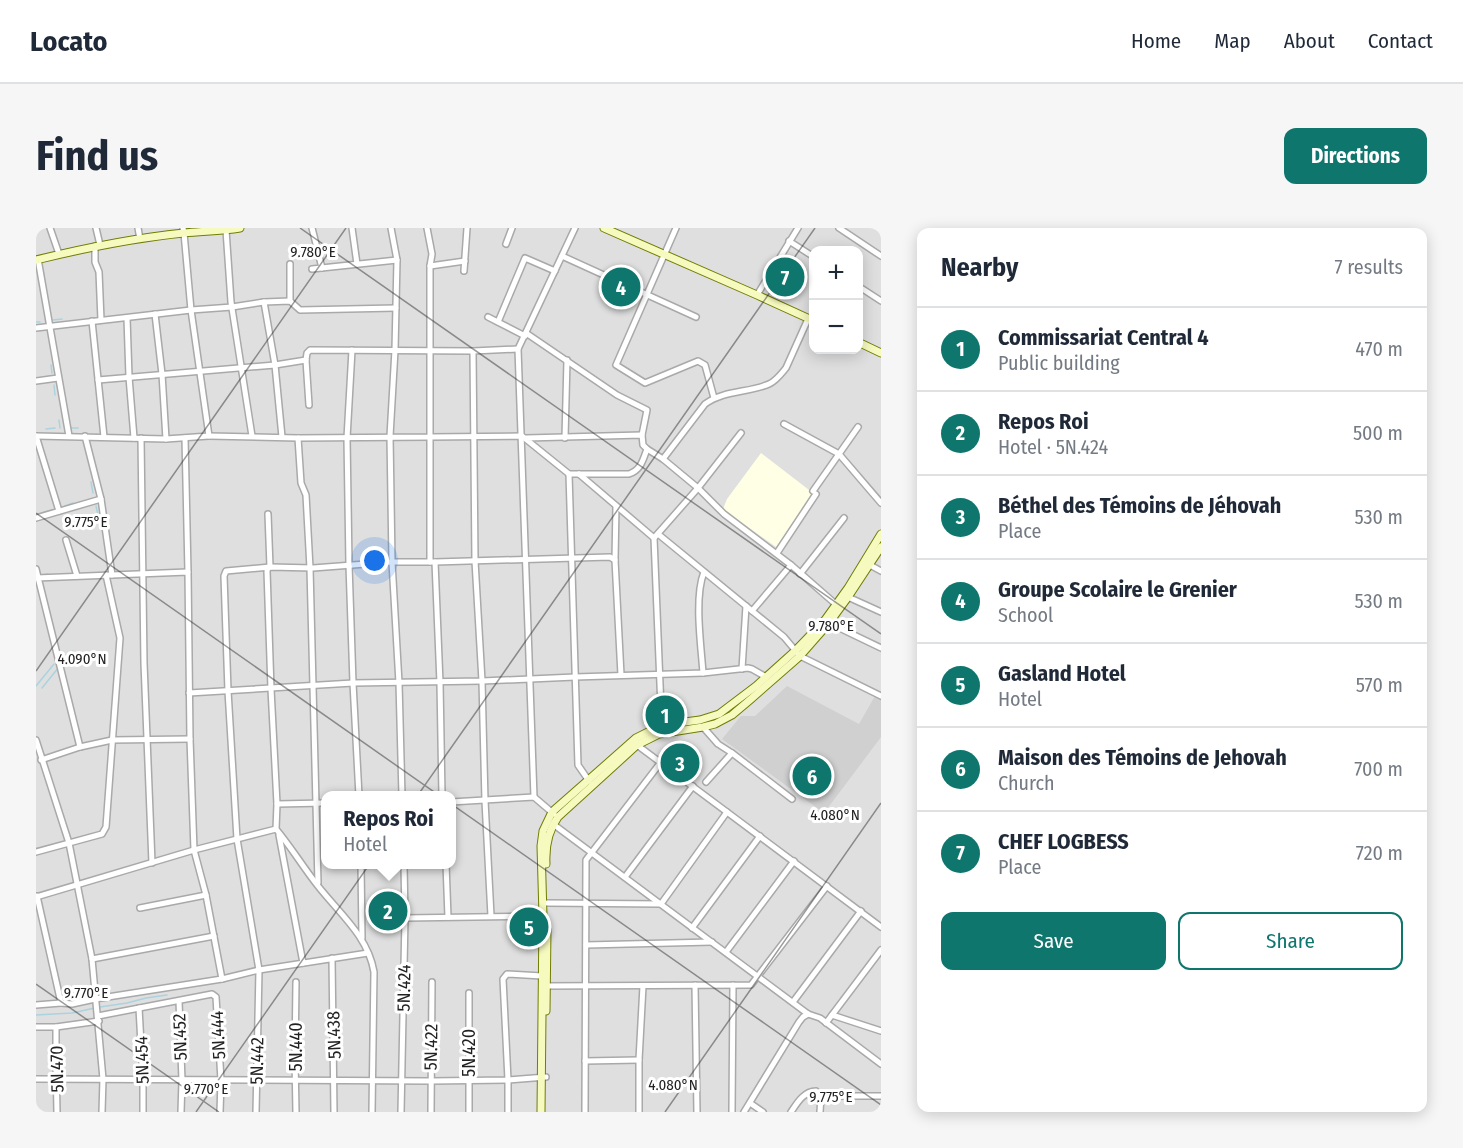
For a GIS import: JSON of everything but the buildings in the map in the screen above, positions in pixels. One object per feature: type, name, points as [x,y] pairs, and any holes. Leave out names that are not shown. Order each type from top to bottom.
[{"type":"main road","points":[[37,260],[184,230],[240,228]]},
{"type":"main road","points":[[604,228],[809,319]]},
{"type":"main road","points":[[863,344],[881,353]]},
{"type":"main road","points":[[544,986],[541,846],[543,831],[555,814],[637,745],[650,737],[715,724],[732,714],[829,623],[881,534]]},
{"type":"main road","points":[[591,783],[636,738],[662,725],[700,720],[719,714],[798,653],[810,636],[848,597],[881,547]]},
{"type":"main road","points":[[543,1112],[546,842],[555,814]]},
{"type":"street","points":[[50,228],[59,254]]},
{"type":"street","points":[[96,228],[95,262],[99,272],[101,320]]},
{"type":"street","points":[[138,228],[140,239]]},
{"type":"street","points":[[312,228],[322,268]]},
{"type":"street","points":[[352,228],[357,264]]},
{"type":"street","points":[[391,228],[397,260],[390,436],[392,562],[402,791]]},
{"type":"street","points":[[427,228],[432,254],[430,266],[430,437],[442,791]]},
{"type":"street","points":[[464,271],[467,228]]},
{"type":"street","points":[[506,244],[512,228]]},
{"type":"street","points":[[534,797],[524,437],[518,350],[575,228]]},
{"type":"street","points":[[676,228],[616,365],[645,382],[701,361],[705,365],[714,398]]},
{"type":"street","points":[[758,295],[798,228]]},
{"type":"street","points":[[839,228],[881,256]]},
{"type":"street","points":[[184,230],[191,310],[209,436]]},
{"type":"street","points":[[223,230],[232,307],[252,436]]},
{"type":"street","points":[[789,241],[809,254]]},
{"type":"street","points":[[562,256],[696,317]]},
{"type":"street","points":[[498,322],[525,258],[555,271]]},
{"type":"street","points":[[37,260],[69,436]]},
{"type":"street","points":[[312,269],[397,260]]},
{"type":"street","points":[[430,266],[465,261]]},
{"type":"street","points":[[290,264],[290,301]]},
{"type":"street","points":[[863,289],[881,301]]},
{"type":"street","points":[[36,328],[264,302],[290,301],[300,310],[396,308]]},
{"type":"street","points":[[264,302],[275,365],[282,437]]},
{"type":"street","points":[[155,314],[166,439]]},
{"type":"street","points":[[488,317],[525,334],[617,395],[647,410],[642,435],[643,445],[698,488],[724,514],[777,553],[838,607]]},
{"type":"street","points":[[127,318],[129,377],[138,438],[152,863]]},
{"type":"street","points":[[92,321],[104,437]]},
{"type":"street","points":[[663,459],[705,404],[714,398],[773,381],[786,368],[809,324]]},
{"type":"street","points":[[309,405],[306,360],[310,350],[518,350]]},
{"type":"street","points":[[352,350],[347,438],[349,565],[359,791]]},
{"type":"street","points":[[473,351],[475,561],[491,916]]},
{"type":"street","points":[[98,380],[275,365],[306,360]]},
{"type":"street","points":[[565,438],[567,360]]},
{"type":"street","points":[[36,381],[58,378]]},
{"type":"street","points":[[784,424],[839,454],[881,503]]},
{"type":"street","points":[[777,553],[858,427]]},
{"type":"street","points":[[662,734],[656,536],[698,488],[741,433]]},
{"type":"street","points":[[59,511],[36,436],[166,439],[209,436],[565,438],[642,435]]},
{"type":"street","points":[[36,852],[102,834],[106,827],[120,638],[109,575],[101,499],[85,436]]},
{"type":"street","points":[[524,437],[569,474],[629,474],[640,466],[647,449]]},
{"type":"street","points":[[185,438],[194,850],[206,895],[222,979]]},
{"type":"street","points":[[298,438],[302,483],[306,495],[310,568],[318,885]]},
{"type":"street","points":[[569,474],[578,765],[591,783]]},
{"type":"street","points":[[579,474],[616,506],[704,572],[784,637],[798,653],[881,696]]},
{"type":"street","points":[[36,518],[101,499]]},
{"type":"street","points":[[616,506],[615,560],[621,675]]},
{"type":"street","points":[[268,514],[269,568],[267,571],[278,831],[303,963]]},
{"type":"street","points":[[800,574],[844,518]]},
{"type":"street","points":[[66,540],[77,576]]},
{"type":"street","points":[[269,568],[310,568],[392,562],[526,561],[572,557],[609,557],[615,560]]},
{"type":"street","points":[[752,611],[791,565]]},
{"type":"street","points":[[870,565],[881,571]]},
{"type":"street","name":"5N.442","points":[[256,1112],[260,970],[237,839],[228,691],[225,572],[269,568]]},
{"type":"street","points":[[36,569],[80,747]]},
{"type":"street","points":[[37,578],[188,572]]},
{"type":"street","points":[[703,673],[699,598],[700,582],[704,572]]},
{"type":"street","points":[[848,597],[881,612]]},
{"type":"street","points":[[742,669],[746,606]]},
{"type":"street","points":[[829,623],[881,648]]},
{"type":"street","points":[[189,693],[353,683],[440,683],[703,673],[742,669],[752,669],[766,677]]},
{"type":"street","points":[[703,727],[718,744],[792,799]]},
{"type":"street","points":[[41,760],[80,747],[112,740],[190,739]]},
{"type":"street","points":[[36,740],[69,843],[92,959],[103,1079],[102,1112]]},
{"type":"street","points":[[637,745],[881,927]]},
{"type":"street","points":[[706,782],[732,753]]},
{"type":"street","points":[[585,1112],[586,860],[661,762]]},
{"type":"street","points":[[625,878],[693,786]]},
{"type":"street","points":[[456,802],[534,797],[555,814]]},
{"type":"street","points":[[277,804],[321,803]]},
{"type":"street","points":[[661,904],[727,812]]},
{"type":"street","points":[[553,824],[808,1014],[826,1023],[881,1064]]},
{"type":"street","points":[[61,1004],[37,897],[194,850],[278,831]]},
{"type":"street","points":[[278,831],[318,885],[362,938],[368,953],[374,972],[372,1112]]},
{"type":"street","points":[[693,928],[760,836]]},
{"type":"street","points":[[726,952],[794,861]]},
{"type":"street","points":[[361,869],[362,938]]},
{"type":"street","name":"5N.424","points":[[401,1112],[404,869]]},
{"type":"street","points":[[446,869],[448,917]]},
{"type":"street","points":[[544,986],[751,985],[827,886]]},
{"type":"street","points":[[140,908],[206,895]]},
{"type":"street","points":[[547,903],[661,904]]},
{"type":"street","points":[[793,1002],[861,911]]},
{"type":"street","points":[[405,918],[543,916]]},
{"type":"street","points":[[92,959],[214,936]]},
{"type":"street","points":[[586,945],[712,942]]},
{"type":"street","points":[[826,1023],[881,950]]},
{"type":"street","points":[[36,1005],[72,1004],[368,953]]},
{"type":"street","name":"5N.438","points":[[332,958],[334,1112]]},
{"type":"street","points":[[508,1112],[503,979],[507,974],[542,976]]},
{"type":"street","name":"5N.440","points":[[296,982],[296,1112]]},
{"type":"street","name":"5N.422","points":[[431,1112],[432,982]]},
{"type":"street","points":[[695,985],[697,1112]]},
{"type":"street","points":[[732,1112],[733,985]]},
{"type":"street","points":[[639,1112],[643,986]]},
{"type":"street","name":"5N.420","points":[[469,993],[469,1112]]},
{"type":"street","name":"5N.444","points":[[178,1002],[212,994],[216,997],[221,1080],[220,1112]]},
{"type":"street","name":"5N.452","points":[[36,1027],[56,1027],[98,1016],[178,1002],[182,1080],[181,1112]]},
{"type":"street","name":"5N.454","points":[[139,1008],[144,1080],[143,1112]]},
{"type":"street","points":[[744,1112],[799,1022],[808,1014]]},
{"type":"street","points":[[832,1015],[880,1029]]},
{"type":"street","name":"5N.470","points":[[56,1027],[57,1112]]},
{"type":"street","points":[[585,1061],[639,1060]]},
{"type":"street","points":[[36,1079],[469,1081],[544,1078]]},
{"type":"street","points":[[791,1112],[800,1099],[812,1091],[816,1091],[821,1096],[881,1096]]},
{"type":"street","points":[[820,1112],[821,1096]]},
{"type":"street","points":[[750,1103],[763,1112]]},
{"type":"shaded area","points":[[36,228],[881,228],[881,1112],[36,1112]]},
{"type":"shaded area","points":[[761,453],[813,493],[776,547],[723,509],[727,499]]},
{"type":"shaded area","points":[[787,686],[859,724],[875,696],[881,699],[881,737],[824,813],[722,739],[741,716],[755,716]]},
{"type":"waterway","points":[[53,320],[62,319]]},
{"type":"waterway","points":[[51,365],[52,373]]},
{"type":"waterway","points":[[44,377],[52,376]]},
{"type":"waterway","points":[[54,385],[55,395]]},
{"type":"waterway","points":[[59,420],[60,428]]},
{"type":"waterway","points":[[46,429],[55,428]]},
{"type":"waterway","points":[[69,428],[78,428]]},
{"type":"waterway","points":[[91,482],[93,493]]},
{"type":"waterway","points":[[65,506],[73,503]]},
{"type":"waterway","points":[[96,506],[98,515]]},
{"type":"waterway","points":[[44,512],[52,510]]},
{"type":"waterway","points":[[41,575],[48,574]]},
{"type":"waterway","points":[[62,664],[73,651]]},
{"type":"waterway","points":[[36,686],[54,664]]},
{"type":"waterway","points":[[42,688],[59,667]]},
{"type":"waterway","points":[[100,1007],[167,995]]},
{"type":"waterway","points":[[36,1015],[72,1013],[95,1008]]},
{"type":"place","name":"CHEF LOGBESS","points":[[785,277]]},
{"type":"place","name":"Groupe Scolaire le Grenier","points":[[621,287]]},
{"type":"place","name":"Commissariat Central 4","points":[[665,715]]},
{"type":"place","name":"Béthel des Témoins de Jéhovah","points":[[680,763]]},
{"type":"place","name":"Maison des Témoins de Jehovah","points":[[812,776]]},
{"type":"place","name":"Repos Roi","points":[[388,911]]},
{"type":"place","name":"Gasland Hotel","points":[[529,927]]}]
